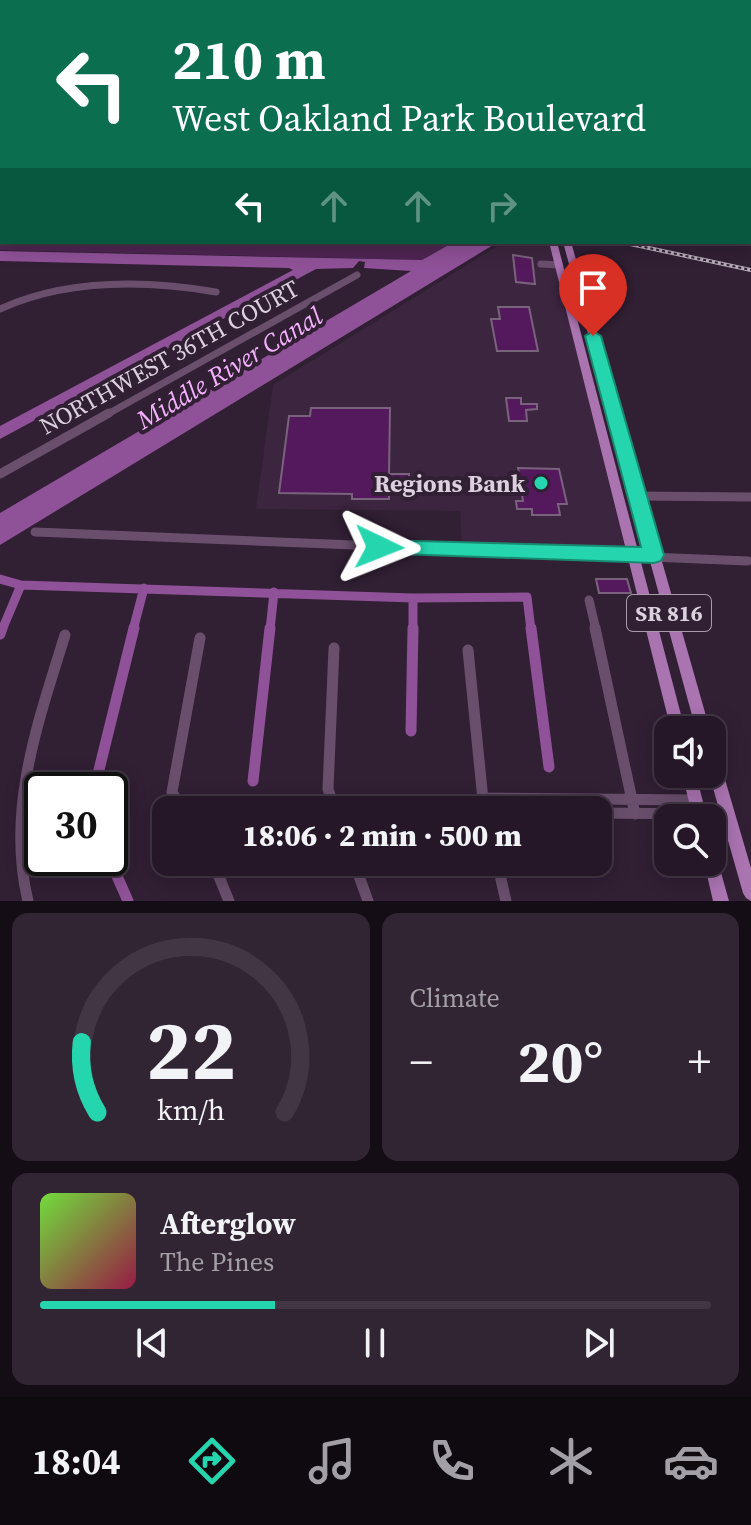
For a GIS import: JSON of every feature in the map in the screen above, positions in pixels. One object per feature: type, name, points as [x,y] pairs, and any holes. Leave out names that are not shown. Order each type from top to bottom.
[{"type":"main road","name":"SR 816","points":[[554,244],[674,716]]},
{"type":"main road","name":"SR 816","points":[[567,244],[699,716]]},
{"type":"main road","points":[[559,265],[568,261],[570,255]]},
{"type":"main road","points":[[559,265],[575,273]]},
{"type":"main road","points":[[575,326],[593,336]]},
{"type":"main road","points":[[586,371],[606,381]]},
{"type":"main road","points":[[616,486],[637,496]]},
{"type":"main road","points":[[720,788],[751,893]]},
{"type":"main road","points":[[715,876],[721,901]]},
{"type":"street","points":[[541,264],[559,265]]},
{"type":"street","name":"NORTHWEST 36TH COURT","points":[[0,474],[357,275]]},
{"type":"street","points":[[0,309],[27,295],[76,286],[184,288],[216,292]]},
{"type":"street","points":[[637,496],[751,497]]},
{"type":"street","points":[[35,532],[748,561]]},
{"type":"street","points":[[589,600],[635,814]]},
{"type":"street","points":[[28,901],[16,860],[14,820],[20,783],[65,635]]},
{"type":"street","points":[[174,796],[172,792],[200,638]]},
{"type":"street","points":[[330,796],[328,789],[334,648]]},
{"type":"street","points":[[468,650],[482,796]]},
{"type":"street","points":[[612,800],[662,804]]},
{"type":"street","points":[[612,813],[654,813]]},
{"type":"street","points":[[219,876],[229,901]]},
{"type":"street","points":[[359,876],[368,901]]},
{"type":"street","points":[[500,876],[506,901]]},
{"type":"shaded area","points":[[0,244],[450,244],[422,260],[0,250]]},
{"type":"shaded area","points":[[450,244],[495,244],[0,545],[0,513],[411,271],[364,268],[365,262],[359,261],[353,268],[316,269],[0,439],[0,426],[293,270],[0,261],[0,251],[422,260]]},
{"type":"shaded area","points":[[501,244],[550,244],[625,549],[462,547],[460,511],[256,509],[273,385]]},
{"type":"building","points":[[513,255],[532,258],[535,284],[516,282]]},
{"type":"building","points":[[498,307],[529,307],[538,351],[497,351],[491,319],[500,319]]},
{"type":"building","points":[[506,398],[521,398],[521,404],[537,404],[537,409],[526,410],[527,421],[509,421]]},
{"type":"building","points":[[311,408],[390,408],[389,474],[409,474],[409,494],[389,493],[389,499],[352,499],[352,494],[279,493],[289,416],[310,416]]},
{"type":"building","name":"Regions Bank","points":[[518,468],[559,469],[567,504],[558,504],[560,515],[532,515],[532,509],[517,509],[516,501],[523,501]]},
{"type":"building","points":[[596,579],[627,579],[631,593],[599,593]]},
{"type":"waterway","points":[[0,579],[21,585]]},
{"type":"waterway","points":[[2,630],[21,585]]},
{"type":"waterway","points":[[21,585],[144,589]]},
{"type":"waterway","points":[[133,630],[144,589]]},
{"type":"waterway","points":[[144,589],[274,593]]},
{"type":"waterway","points":[[270,630],[274,593]]},
{"type":"waterway","points":[[274,593],[413,598]]},
{"type":"waterway","points":[[413,598],[527,597],[531,630]]},
{"type":"waterway","points":[[413,598],[413,628]]},
{"type":"waterway","points":[[0,634],[2,628]]},
{"type":"waterway","points":[[98,772],[134,628]]},
{"type":"waterway","points":[[253,781],[270,628]]},
{"type":"waterway","points":[[411,731],[413,628]]},
{"type":"waterway","points":[[531,628],[549,767]]},
{"type":"waterway","points":[[117,876],[128,901]]},
{"type":"railway","points":[[630,244],[751,270]]},
{"type":"place","name":"Regions Bank","points":[[541,483]]},
{"type":"route","points":[[379,547],[654,555],[593,336]]},
{"type":"water label","name":"Middle River Canal","points":[[229,368]]}]
